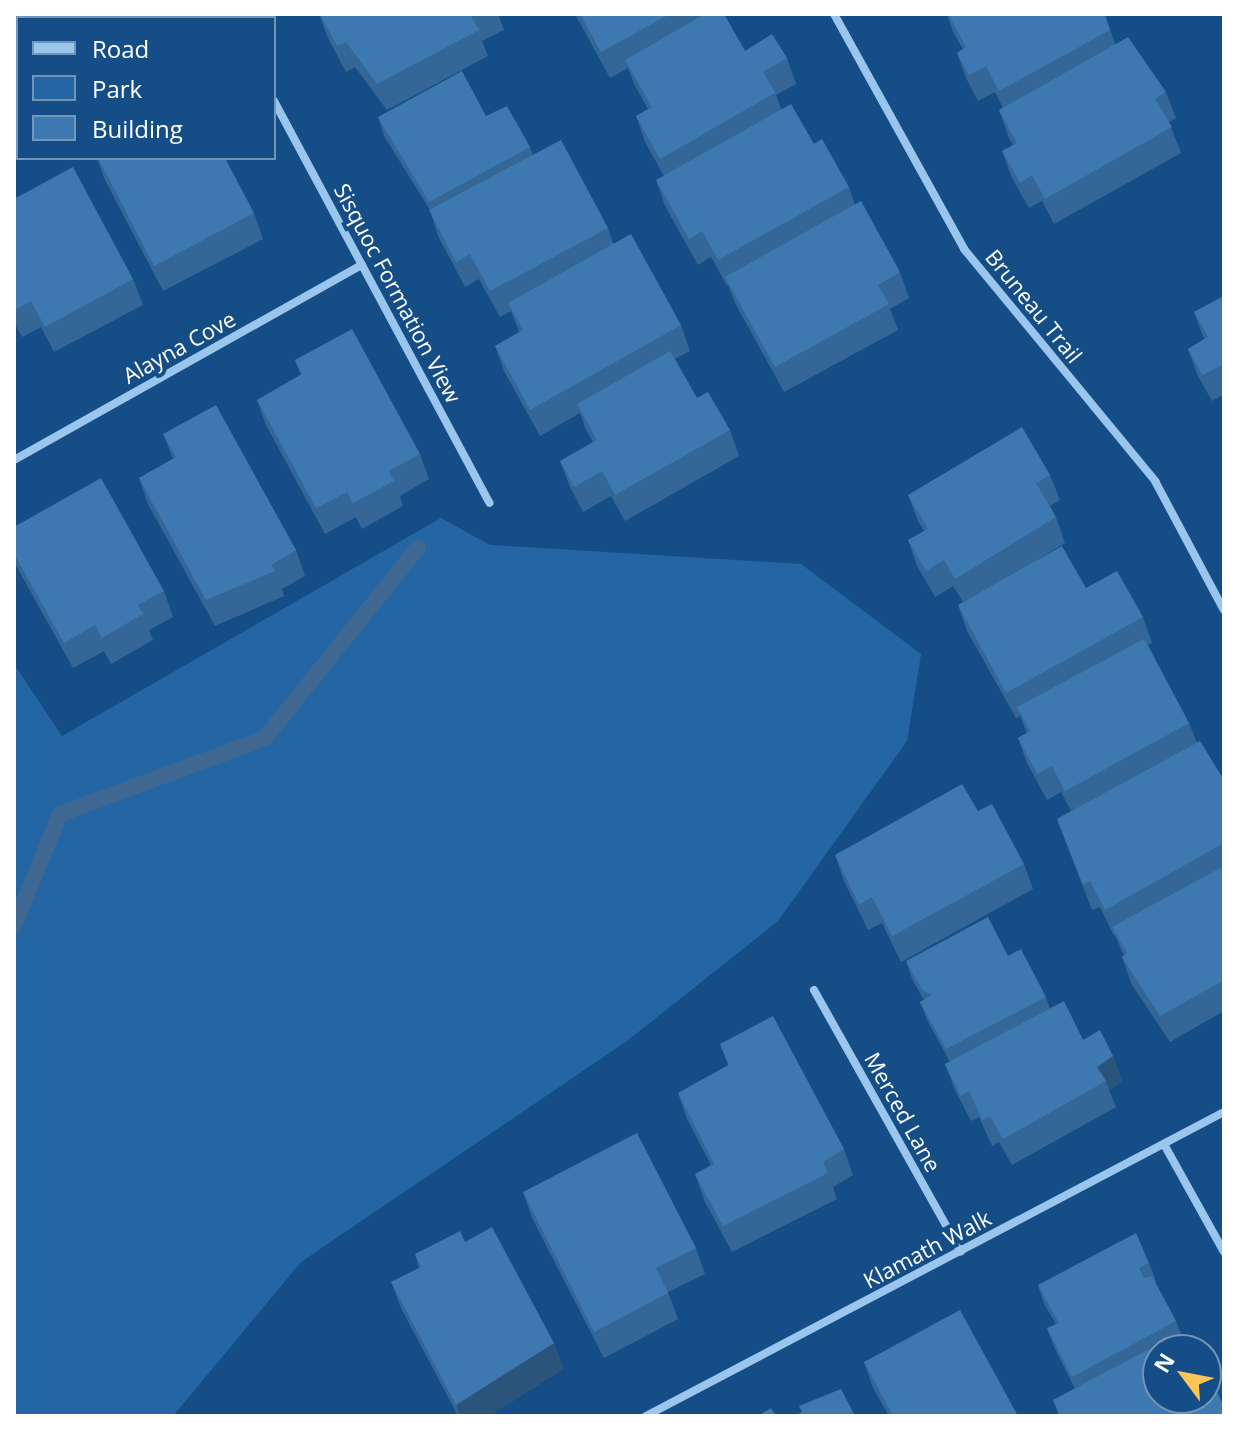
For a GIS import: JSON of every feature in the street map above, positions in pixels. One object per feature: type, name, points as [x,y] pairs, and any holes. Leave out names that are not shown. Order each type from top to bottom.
[{"type":"street","name":"Bruneau Trail","points":[[834,14],[964,249],[1155,481],[1224,610]]},
{"type":"street","name":"Sisquoc Formation View","points":[[276,105],[490,503]]},
{"type":"street","name":"Alayna Cove","points":[[14,460],[362,265]]},
{"type":"street","name":"Merced Lane","points":[[814,990],[961,1252]]},
{"type":"street","name":"Klamath Walk","points":[[646,1416],[1165,1146],[1224,1112]]},
{"type":"street","points":[[1165,1146],[1224,1252]]},
{"type":"green space","points":[[441,518],[490,545],[801,564],[921,654],[907,741],[778,921],[627,1041],[301,1262],[173,1416],[14,1416],[14,664],[62,736]]},
{"type":"building","points":[[14,14],[151,16],[16,16],[16,68]]},
{"type":"building","points":[[320,14],[476,14],[471,16],[479,30],[377,84],[346,42],[337,46]]},
{"type":"building","points":[[580,14],[670,14],[601,52]]},
{"type":"building","points":[[705,14],[724,14],[745,51],[772,34],[787,58],[763,72],[775,93],[660,159],[636,116],[652,107],[625,60]]},
{"type":"building","points":[[948,14],[1104,14],[1110,30],[999,91],[986,66],[969,75],[957,53],[966,47]]},
{"type":"building","points":[[1128,37],[1166,92],[1155,99],[1172,127],[1045,199],[1032,175],[1020,183],[1002,151],[1017,143],[999,110]]},
{"type":"building","points":[[16,71],[16,109],[14,105]]},
{"type":"building","points":[[462,71],[486,116],[507,106],[530,147],[429,202],[378,117]]},
{"type":"building","points":[[791,104],[814,144],[822,139],[849,187],[718,260],[702,231],[689,239],[656,180]]},
{"type":"building","points":[[561,140],[608,228],[490,291],[470,254],[456,262],[429,210]]},
{"type":"building","points":[[99,160],[226,160],[254,213],[154,266]]},
{"type":"building","points":[[73,167],[133,279],[45,327],[31,301],[14,311],[14,199]]},
{"type":"building","points":[[861,201],[900,272],[878,285],[889,304],[775,367],[725,277]]},
{"type":"building","points":[[631,234],[681,325],[530,410],[495,346],[523,330],[508,303]]},
{"type":"building","points":[[1224,296],[1224,364],[1202,375],[1188,349],[1208,337],[1194,312]]},
{"type":"building","points":[[352,329],[420,454],[389,471],[394,481],[353,503],[347,492],[316,508],[257,400],[302,374],[295,360]]},
{"type":"building","points":[[670,351],[697,398],[708,392],[730,430],[615,495],[602,471],[574,487],[560,461],[597,440],[577,404]]},
{"type":"building","points":[[216,405],[296,550],[271,565],[275,571],[206,600],[139,478],[176,457],[163,434]]},
{"type":"building","points":[[1022,427],[1050,475],[1036,483],[1056,517],[955,579],[944,560],[926,571],[908,540],[928,529],[908,495]]},
{"type":"building","points":[[101,478],[164,591],[138,605],[143,614],[102,638],[95,625],[64,643],[14,554],[14,527]]},
{"type":"building","points":[[1062,546],[1086,588],[1117,571],[1143,617],[1006,693],[958,605]]},
{"type":"building","points":[[1144,639],[1189,723],[1065,791],[1052,766],[1037,774],[1018,738],[1030,731],[1017,707]]},
{"type":"building","points":[[1200,741],[1224,780],[1224,843],[1105,910],[1090,881],[1083,885],[1057,819]]},
{"type":"building","points":[[962,784],[978,811],[992,804],[1024,864],[892,936],[872,897],[859,905],[835,855]]},
{"type":"building","points":[[1224,866],[1224,980],[1160,1016],[1122,957],[1127,953],[1112,927]]},
{"type":"building","points":[[988,917],[1008,956],[1021,949],[1046,997],[946,1049],[920,1002],[932,995],[922,990],[906,961]]},
{"type":"building","points":[[1064,1001],[1083,1040],[1100,1030],[1113,1056],[1097,1067],[1106,1081],[1003,1139],[990,1116],[982,1120],[969,1091],[961,1096],[945,1064]]},
{"type":"building","points":[[773,1016],[844,1149],[823,1162],[828,1173],[723,1226],[695,1174],[714,1164],[678,1093],[729,1065],[720,1044]]},
{"type":"building","points":[[637,1133],[696,1248],[656,1268],[668,1293],[594,1332],[523,1192]]},
{"type":"building","points":[[492,1227],[554,1343],[456,1405],[391,1282],[421,1267],[415,1254],[460,1231],[465,1242]]},
{"type":"building","points":[[1136,1233],[1149,1263],[1139,1268],[1144,1278],[1152,1276],[1176,1321],[1152,1334],[1142,1334],[1142,1339],[1072,1377],[1047,1328],[1059,1323],[1038,1285]]},
{"type":"building","points":[[960,1310],[1018,1416],[893,1416],[864,1362]]},
{"type":"building","points":[[1142,1353],[1142,1414],[1222,1414],[1222,1403],[1224,1416],[1060,1416],[1053,1400]]},
{"type":"building","points":[[841,1389],[855,1416],[794,1416],[802,1412],[799,1406]]},
{"type":"building","points":[[771,1408],[776,1416],[758,1416]]},
{"type":"waterway","points":[[14,926],[60,814],[265,738],[418,548]]}]
